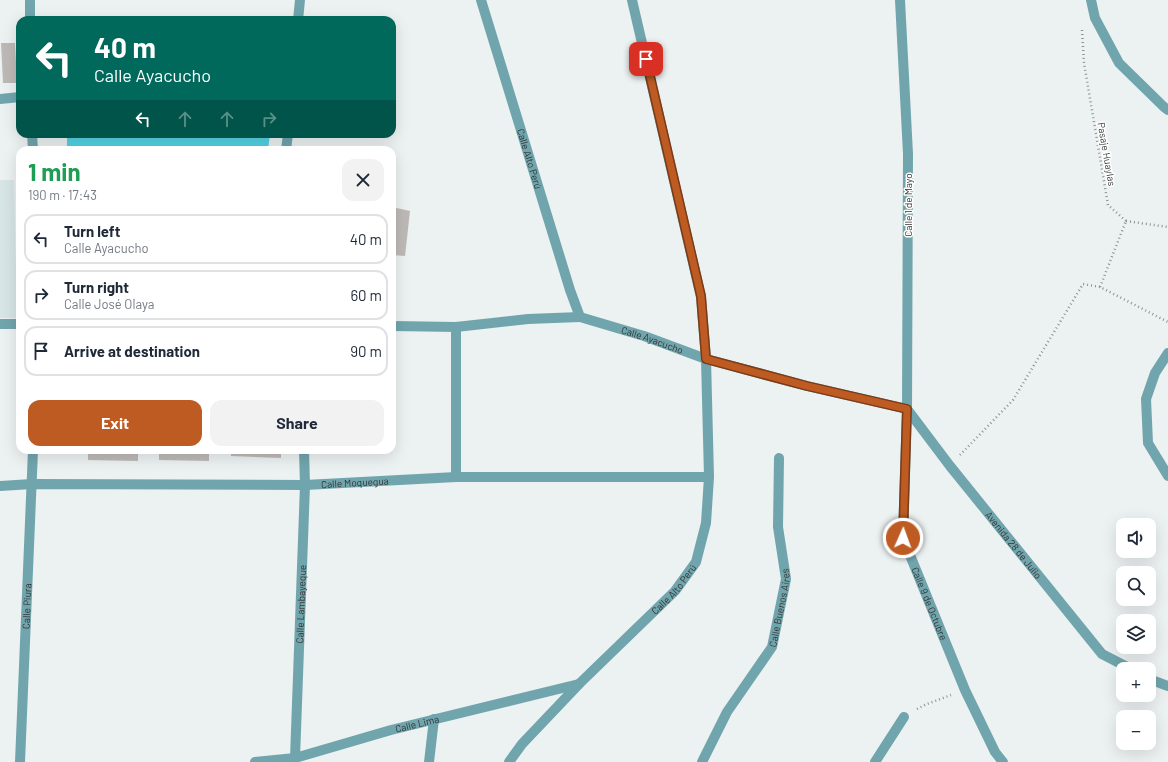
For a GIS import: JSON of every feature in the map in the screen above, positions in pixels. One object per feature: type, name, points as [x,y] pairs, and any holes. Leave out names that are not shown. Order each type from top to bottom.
[{"type":"street","points":[[30,0],[30,16]]},
{"type":"street","points":[[298,16],[300,0]]},
{"type":"street","name":"Calle Alto Perú","points":[[481,0],[570,290],[580,317]]},
{"type":"street","name":"Calle Alto Perú","points":[[509,762],[522,744],[579,684],[675,591],[696,562],[706,523],[709,477],[706,359],[701,296],[632,0]]},
{"type":"street","name":"Calle 1 de Mayo","points":[[900,0],[908,154],[907,409]]},
{"type":"street","points":[[1091,0],[1095,18],[1120,63],[1168,110]]},
{"type":"street","points":[[0,99],[16,97]]},
{"type":"street","name":"Calle Ayacucho","points":[[396,326],[456,327],[528,319],[580,317],[644,336],[706,359],[807,386],[907,409]]},
{"type":"street","points":[[0,324],[16,324]]},
{"type":"street","points":[[456,327],[456,477]]},
{"type":"street","points":[[1168,353],[1155,373],[1146,399],[1148,443],[1168,476]]},
{"type":"street","name":"Avenida 28 de Julio","points":[[907,409],[950,466],[1102,654],[1117,662]]},
{"type":"street","name":"Calle 9 de Octubre","points":[[907,409],[903,538],[965,690],[995,752],[1003,762]]},
{"type":"street","name":"Calle Piura","points":[[20,762],[33,454]]},
{"type":"street","name":"Calle Lambayeque","points":[[295,758],[305,485],[304,454]]},
{"type":"street","name":"Calle Buenos Aires","points":[[702,762],[727,712],[772,647],[786,579],[778,527],[779,458]]},
{"type":"street","name":"Calle Moquegua","points":[[0,486],[32,484],[305,485],[456,477],[709,477]]},
{"type":"street","points":[[1156,682],[1168,686]]},
{"type":"street","name":"Calle Lima","points":[[255,762],[295,758],[391,730],[579,684]]},
{"type":"street","points":[[875,762],[904,717]]},
{"type":"street","points":[[429,762],[434,720]]},
{"type":"path","name":"Pasaje Huaylas","points":[[1095,18],[1082,28],[1084,63],[1108,205],[1126,221]]},
{"type":"path","points":[[1100,287],[1126,221],[1168,227]]},
{"type":"path","points":[[950,466],[1014,400],[1083,284],[1100,287],[1168,322]]},
{"type":"path","points":[[904,717],[927,704],[965,690]]},
{"type":"shaded area","points":[[67,138],[270,138],[268,146],[67,146]]},
{"type":"shaded area","points":[[0,180],[14,180],[16,318],[0,318]]},
{"type":"building","points":[[1,43],[15,43],[16,83],[3,83]]},
{"type":"building","points":[[396,208],[410,211],[405,256],[396,255]]},
{"type":"building","points":[[88,454],[138,454],[138,461],[88,460]]},
{"type":"building","points":[[159,454],[209,454],[209,461],[159,460]]},
{"type":"building","points":[[231,454],[281,454],[281,458],[231,456]]},
{"type":"route","points":[[646,59],[701,296],[706,359],[807,386],[907,409],[903,538]]}]
